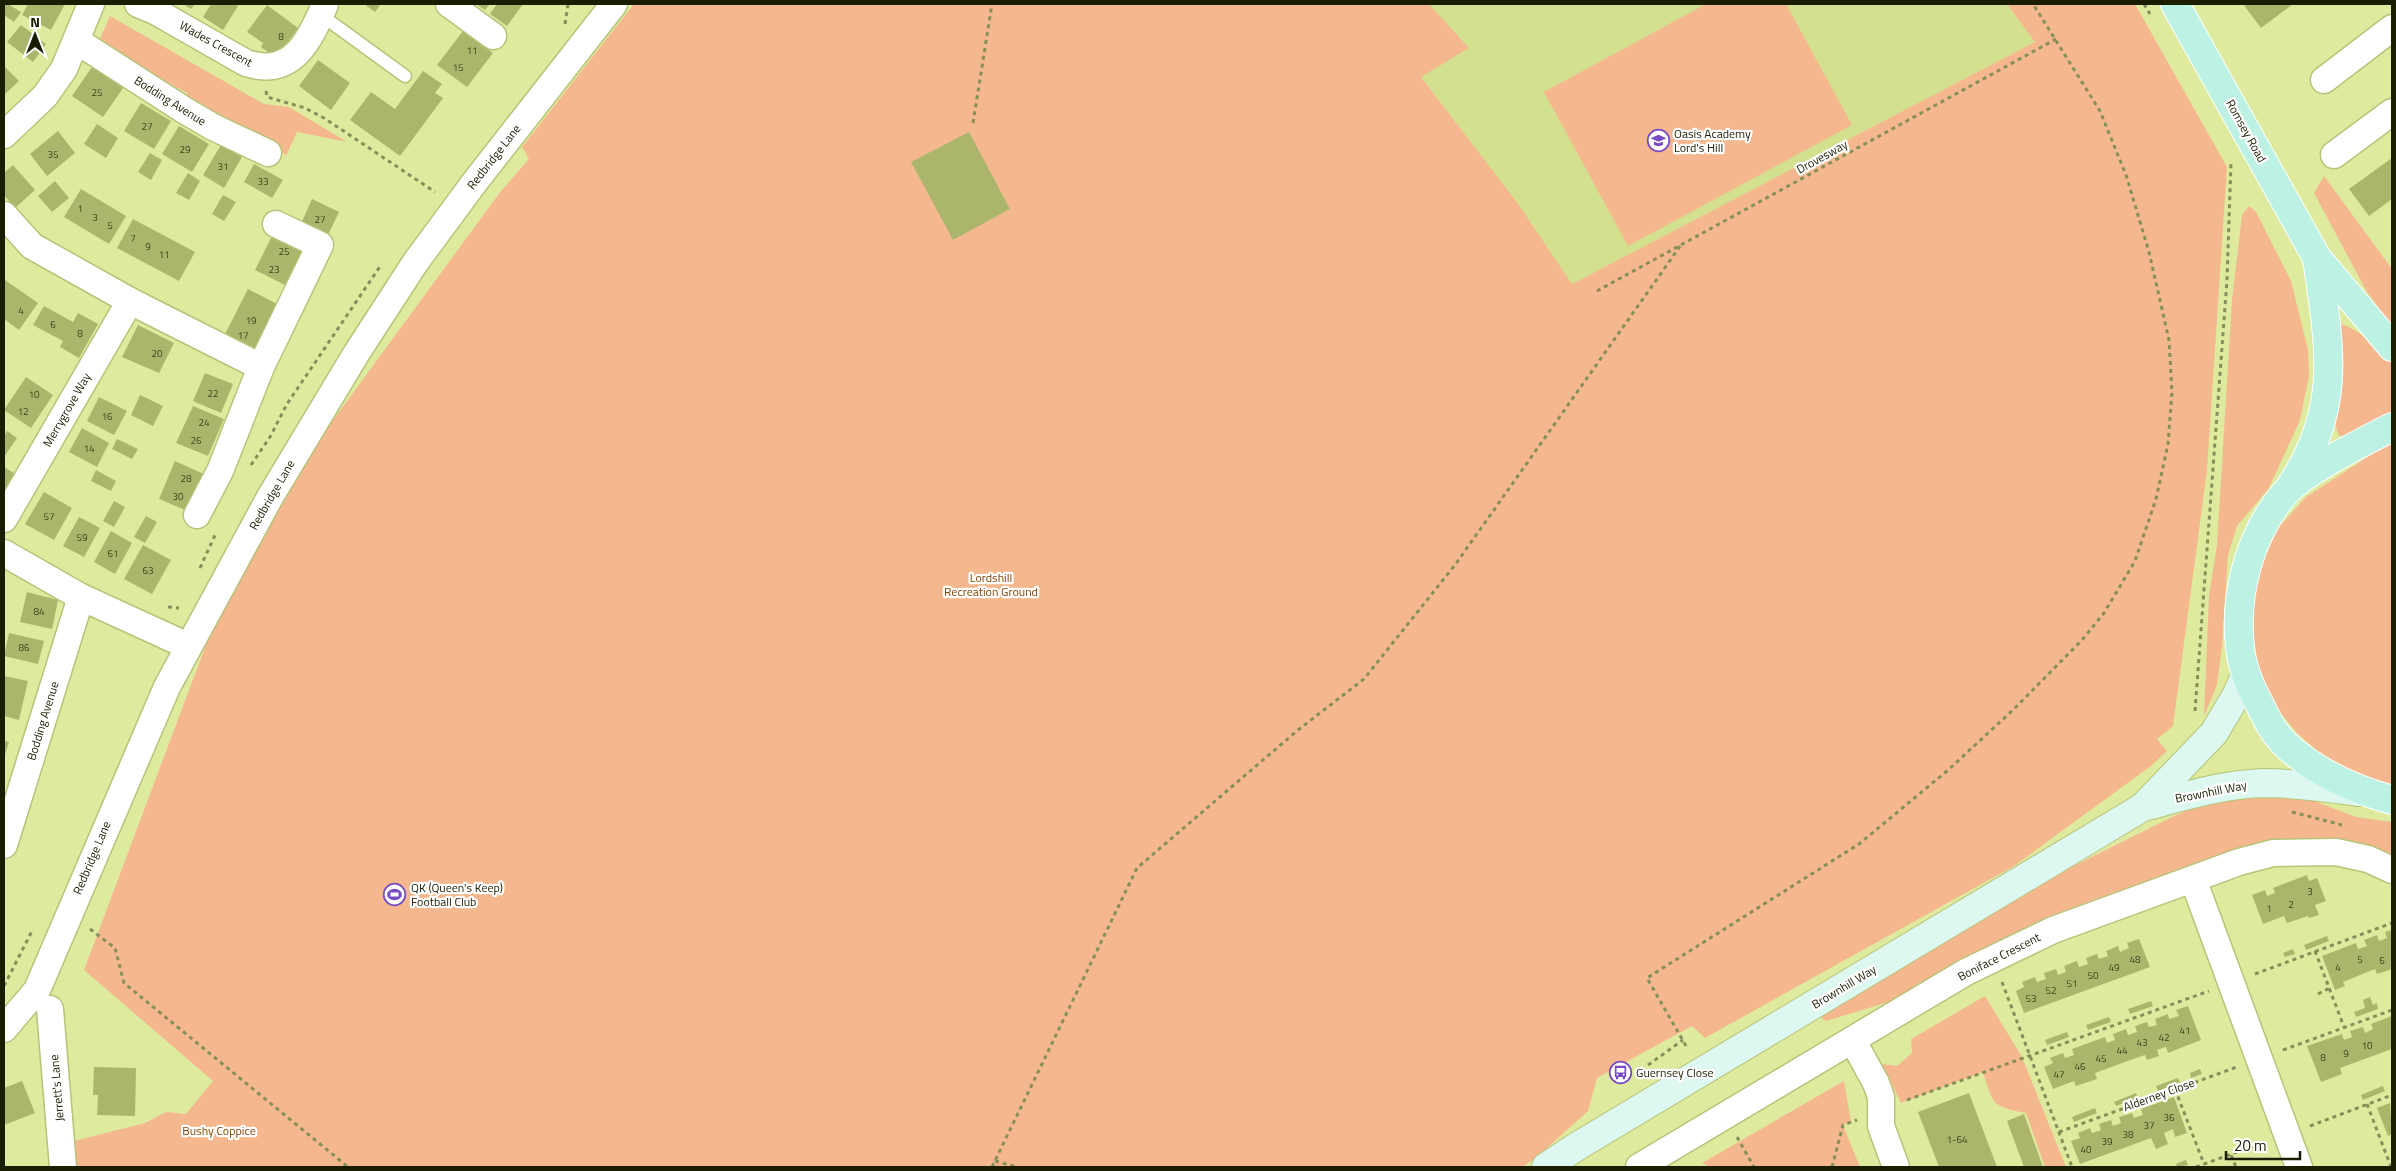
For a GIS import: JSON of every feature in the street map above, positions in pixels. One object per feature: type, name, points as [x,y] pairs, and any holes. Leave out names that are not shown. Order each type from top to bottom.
[{"type":"main road","name":"Romsey Road","points":[[2175,4],[2317,258],[2392,347]]},
{"type":"main road","name":"Romsey Road","points":[[2317,258],[2330,348],[2329,385],[2320,423],[2308,459],[2270,515],[2253,546],[2240,594],[2240,647],[2246,674],[2266,717],[2285,744],[2329,777],[2380,796]]},
{"type":"main road","points":[[2287,491],[2317,470],[2392,426]]},
{"type":"street","points":[[4,135],[45,96],[64,69],[91,4]]},
{"type":"street","name":"Wades Crescent","points":[[138,4],[155,11],[246,63],[262,68],[281,65],[299,52],[323,10]]},
{"type":"street","points":[[449,4],[492,36]]},
{"type":"street","name":"Redbridge Lane","points":[[4,1029],[37,990],[167,687],[270,497],[356,354],[415,263],[474,183],[614,4]]},
{"type":"street","points":[[2324,80],[2388,40]]},
{"type":"street","name":"Bodding Avenue","points":[[77,41],[184,110],[213,127],[268,153]]},
{"type":"street","points":[[2334,155],[2392,112]]},
{"type":"street","points":[[4,215],[32,246],[130,300],[261,366]]},
{"type":"street","points":[[197,515],[220,471],[261,366],[320,245],[276,224]]},
{"type":"street","name":"Merrygrove Way","points":[[4,519],[130,300]]},
{"type":"street","points":[[4,552],[81,597],[188,646]]},
{"type":"street","name":"Bodding Avenue","points":[[4,845],[81,597]]},
{"type":"street","name":"Brownhill Way","points":[[1546,1167],[1576,1147],[2143,806],[2214,733],[2236,696],[2246,674]]},
{"type":"street","name":"Brownhill Way","points":[[2143,806],[2222,788],[2263,783],[2295,784],[2380,796]]},
{"type":"street","name":"Boniface Crescent","points":[[1640,1167],[1993,958],[2053,930],[2239,862],[2273,853],[2301,851],[2336,852],[2368,859],[2392,870]]},
{"type":"street","points":[[2193,879],[2298,1167]]},
{"type":"street","name":"Jerrett's Lane","points":[[50,1010],[63,1167]]},
{"type":"street","points":[[1853,1041],[1876,1083],[1881,1098],[1881,1126],[1896,1167]]},
{"type":"lane","points":[[323,10],[405,76]]},
{"type":"path","points":[[973,123],[992,4]]},
{"type":"path","points":[[1686,1046],[1647,978],[1859,844],[1947,771],[2014,709],[2082,640],[2104,613],[2135,561],[2156,498],[2168,444],[2172,392],[2169,340],[2149,252],[2126,175],[2100,112],[2033,4]]},
{"type":"path","points":[[2144,4],[2153,21]]},
{"type":"path","name":"Drovesway","points":[[1597,291],[2056,39]]},
{"type":"path","points":[[262,68],[267,97],[305,108],[324,118],[435,192]]},
{"type":"path","points":[[2194,714],[2227,280],[2233,165],[2228,156]]},
{"type":"path","points":[[992,1167],[1137,868],[1298,730],[1364,679],[1455,564],[1681,245]]},
{"type":"path","points":[[2284,810],[2348,828]]},
{"type":"path","points":[[68,916],[97,933],[115,948],[124,983],[348,1167]]},
{"type":"path","points":[[2315,951],[2344,1027]]},
{"type":"path","points":[[1993,958],[2072,1167]]},
{"type":"path","points":[[2318,994],[2330,988]]},
{"type":"path","name":"Alderney Close","points":[[2059,1132],[2392,1010]]},
{"type":"path","points":[[1648,1065],[1683,1040]]},
{"type":"path","points":[[1832,1167],[1843,1125],[2030,1054]]},
{"type":"path","points":[[2175,1089],[2204,1164]]},
{"type":"path","points":[[2367,1104],[2391,1167]]},
{"type":"path","points":[[1735,1133],[1754,1167]]},
{"type":"path","points":[[2231,1154],[2236,1167]]},
{"type":"path","points":[[995,1161],[1017,1167]]},
{"type":"shaded area","name":"Oasis Academy Lord's Hill","points":[[1365,4],[2007,4],[2035,42],[1572,284],[1519,205]]},
{"type":"green space","name":"Lordshill Recreation Ground","points":[[634,4],[1429,4],[1469,48],[1421,77],[1519,205],[1572,284],[2035,42],[2007,4],[2135,4],[2227,167],[2207,470],[2173,726],[2157,739],[2167,751],[2151,766],[2014,866],[1705,1038],[1692,1026],[1597,1078],[1588,1111],[1536,1158],[1522,1167],[76,1167],[74,1141],[145,1123],[166,1112],[186,1114],[213,1081],[84,970],[206,645],[251,532],[501,191],[529,159],[522,147]]},
{"type":"green space","points":[[1706,4],[1786,4],[1852,125],[1628,246],[1544,92]]},
{"type":"green space","points":[[110,16],[264,104],[289,107],[347,142],[297,132],[286,156],[275,144],[190,106],[187,93],[162,79],[155,85],[97,46]]},
{"type":"green space","points":[[2324,176],[2392,269],[2392,326],[2367,292],[2314,193]]},
{"type":"green space","points":[[2249,206],[2256,212],[2291,281],[2308,350],[2309,376],[2300,420],[2269,488],[2237,526],[2228,555],[2222,646],[2217,685],[2204,716],[2209,596],[2217,545],[2232,300],[2242,215]]},
{"type":"green space","points":[[2337,324],[2352,328],[2392,362],[2392,412],[2352,435],[2339,436],[2335,424],[2341,386]]},
{"type":"green space","points":[[2392,441],[2392,784],[2368,780],[2330,762],[2298,734],[2274,705],[2253,653],[2251,614],[2257,574],[2278,528],[2306,497]]},
{"type":"green space","points":[[2262,795],[2304,797],[2356,817],[2392,822],[2392,860],[2300,841],[1895,1000],[1826,1021],[1812,1011],[2025,890],[2166,820],[2200,804]]},
{"type":"green space","points":[[1985,996],[2022,1057],[2066,1167],[2045,1167],[2026,1113],[2006,1109],[1995,1102],[1983,1072],[1901,1103],[1882,1064],[1897,1066],[1912,1053],[1911,1039]]},
{"type":"green space","points":[[1844,1081],[1851,1122],[1843,1125],[1860,1167],[1710,1167],[1702,1163]]},
{"type":"building","points":[[4,4],[8,4],[21,12],[14,22],[4,15]]},
{"type":"building","points":[[28,4],[65,4],[51,30],[22,15]]},
{"type":"building","points":[[183,4],[195,4],[191,9]]},
{"type":"building","points":[[211,4],[235,4],[238,6],[223,30],[203,17]]},
{"type":"building","points":[[364,4],[381,4],[375,12]]},
{"type":"building","points":[[476,4],[490,4],[485,10]]},
{"type":"building","points":[[497,4],[523,4],[507,26],[490,14]]},
{"type":"building","points":[[2243,4],[2293,4],[2261,28]]},
{"type":"building","points":[[267,5],[298,28],[276,58],[261,47],[263,43],[247,32]]},
{"type":"building","points":[[21,25],[46,44],[33,62],[7,42]]},
{"type":"building","points":[[463,31],[493,53],[467,87],[437,65]]},
{"type":"building","points":[[318,60],[350,83],[331,110],[299,86]]},
{"type":"building","points":[[4,66],[19,81],[4,95]]},
{"type":"building","points":[[92,67],[123,88],[103,117],[72,96]]},
{"type":"building","points":[[423,71],[442,84],[435,93],[443,98],[400,156],[350,120],[371,92],[395,109]]},
{"type":"building","points":[[141,103],[171,121],[154,149],[124,131]]},
{"type":"building","points":[[97,124],[118,138],[106,158],[84,144]]},
{"type":"building","points":[[179,126],[209,144],[192,172],[162,154]]},
{"type":"building","points":[[58,131],[75,153],[47,176],[30,154]]},
{"type":"building","points":[[969,132],[1010,209],[953,240],[911,162]]},
{"type":"building","points":[[221,145],[242,157],[224,188],[203,175]]},
{"type":"building","points":[[150,153],[162,160],[151,180],[138,172]]},
{"type":"building","points":[[2392,158],[2392,199],[2369,216],[2349,189]]},
{"type":"building","points":[[254,164],[283,180],[272,198],[244,182]]},
{"type":"building","points":[[13,165],[35,190],[15,208],[4,195],[4,173]]},
{"type":"building","points":[[188,173],[200,181],[189,200],[176,193]]},
{"type":"building","points":[[55,181],[69,198],[52,212],[38,196]]},
{"type":"building","points":[[81,189],[126,216],[109,244],[64,217]]},
{"type":"building","points":[[223,195],[236,202],[224,221],[212,214]]},
{"type":"building","points":[[312,199],[339,212],[327,237],[300,226]]},
{"type":"building","points":[[133,219],[195,252],[179,281],[117,248]]},
{"type":"building","points":[[273,234],[303,249],[285,285],[255,270]]},
{"type":"building","points":[[5,280],[38,303],[19,330],[4,319]]},
{"type":"building","points":[[248,289],[277,304],[253,351],[224,336]]},
{"type":"building","points":[[44,306],[73,322],[78,313],[98,324],[79,358],[60,347],[63,341],[33,325]]},
{"type":"building","points":[[138,325],[174,343],[159,373],[122,357]]},
{"type":"building","points":[[205,373],[233,384],[221,413],[193,401]]},
{"type":"building","points":[[26,377],[53,395],[31,428],[4,410]]},
{"type":"building","points":[[140,395],[163,406],[153,426],[131,415]]},
{"type":"building","points":[[99,397],[127,411],[114,435],[87,421]]},
{"type":"building","points":[[193,406],[224,419],[208,456],[176,443]]},
{"type":"building","points":[[82,428],[109,443],[97,467],[69,452]]},
{"type":"building","points":[[7,431],[17,438],[4,457],[4,436]]},
{"type":"building","points":[[117,439],[138,449],[132,459],[112,449]]},
{"type":"building","points":[[175,461],[206,475],[190,512],[159,499]]},
{"type":"building","points":[[4,467],[20,477],[4,503]]},
{"type":"building","points":[[96,470],[116,481],[111,491],[91,481]]},
{"type":"building","points":[[44,492],[72,508],[54,540],[25,524]]},
{"type":"building","points":[[114,501],[125,507],[114,527],[103,521]]},
{"type":"building","points":[[146,516],[157,522],[145,543],[134,537]]},
{"type":"building","points":[[79,517],[100,528],[84,557],[63,546]]},
{"type":"building","points":[[111,531],[132,543],[115,574],[94,562]]},
{"type":"building","points":[[143,545],[171,560],[152,594],[124,579]]},
{"type":"building","points":[[27,592],[58,600],[52,629],[20,622]]},
{"type":"building","points":[[9,633],[44,641],[38,664],[4,656]]},
{"type":"building","points":[[4,676],[28,681],[19,720],[4,716]]},
{"type":"building","points":[[4,741],[9,742],[4,758]]},
{"type":"building","points":[[2307,875],[2309,881],[2317,878],[2326,901],[2315,905],[2319,915],[2309,918],[2308,916],[2287,923],[2284,916],[2263,924],[2252,895],[2265,890],[2267,896],[2275,893],[2273,888]]},
{"type":"building","points":[[2392,930],[2392,969],[2377,974],[2375,969],[2343,982],[2345,986],[2335,990],[2322,956],[2356,943],[2358,949],[2367,946],[2364,940],[2377,935],[2379,941],[2387,938],[2385,932]]},
{"type":"building","points":[[2327,936],[2329,941],[2306,950],[2304,945]]},
{"type":"building","points":[[2139,939],[2150,967],[2024,1013],[2016,991],[2024,987],[2022,982],[2035,977],[2037,982],[2046,979],[2044,973],[2056,969],[2058,975],[2066,972],[2064,966],[2077,961],[2079,967],[2088,964],[2086,958],[2097,954],[2099,959],[2108,956],[2106,951],[2118,946],[2120,952],[2129,948],[2127,943]]},
{"type":"building","points":[[2293,949],[2295,954],[2285,957],[2283,953]]},
{"type":"building","points":[[2370,997],[2373,1005],[2377,1003],[2378,1009],[2356,1017],[2354,1012],[2365,1008],[2363,1000]]},
{"type":"building","points":[[2151,1001],[2153,1006],[2130,1014],[2128,1009]]},
{"type":"building","points":[[2188,1006],[2201,1040],[2168,1053],[2166,1047],[2157,1050],[2159,1056],[2147,1060],[2145,1055],[2136,1058],[2095,1073],[2097,1079],[2076,1086],[2074,1081],[2053,1089],[2044,1067],[2053,1063],[2050,1058],[2063,1053],[2065,1058],[2074,1055],[2072,1049],[2105,1037],[2107,1043],[2115,1040],[2113,1034],[2126,1029],[2128,1035],[2137,1032],[2135,1026],[2147,1022],[2149,1027],[2157,1025],[2155,1019],[2168,1014],[2169,1019],[2179,1016],[2176,1010]]},
{"type":"building","points":[[2392,1016],[2392,1049],[2340,1068],[2342,1074],[2321,1082],[2307,1046],[2342,1034],[2344,1040],[2352,1037],[2350,1031],[2363,1027],[2365,1033],[2373,1029],[2371,1024]]},
{"type":"building","points":[[2109,1017],[2111,1022],[2088,1030],[2086,1025]]},
{"type":"building","points":[[2067,1032],[2069,1037],[2047,1045],[2045,1040]]},
{"type":"building","points":[[94,1067],[136,1068],[135,1116],[97,1115],[98,1095],[93,1095]]},
{"type":"building","points":[[2200,1069],[2202,1074],[2191,1078],[2190,1073]]},
{"type":"building","points":[[2178,1078],[2180,1082],[2158,1091],[2156,1086]]},
{"type":"building","points":[[22,1081],[35,1113],[4,1125],[4,1088]]},
{"type":"building","points":[[2383,1086],[2385,1091],[2363,1100],[2361,1095]]},
{"type":"building","points":[[1969,1093],[1997,1167],[1939,1167],[1918,1112]]},
{"type":"building","points":[[2136,1093],[2138,1098],[2116,1106],[2114,1102]]},
{"type":"building","points":[[2174,1097],[2187,1133],[2175,1137],[2173,1129],[2164,1133],[2168,1144],[2156,1149],[2151,1138],[2080,1164],[2071,1141],[2080,1138],[2078,1133],[2090,1128],[2092,1133],[2101,1130],[2099,1124],[2111,1120],[2113,1126],[2121,1123],[2119,1117],[2132,1113],[2134,1118],[2143,1115],[2141,1109]]},
{"type":"building","points":[[2390,1103],[2392,1134],[2388,1136],[2377,1108]]},
{"type":"building","points":[[2095,1108],[2097,1113],[2074,1122],[2072,1117]]},
{"type":"building","points":[[2024,1114],[2043,1167],[2024,1167],[2007,1121]]},
{"type":"building","points":[[2186,1160],[2188,1165],[2177,1167],[2176,1164]]},
{"type":"place","name":"Oasis Academy Lord's Hill","points":[[1658,141]]},
{"type":"place","name":"QK (Queen's Keep) Football Club","points":[[395,895]]},
{"type":"place","name":"Guernsey Close","points":[[1620,1073]]},
{"type":"park label","name":"Bushy Coppice","points":[[219,1131]]}]
